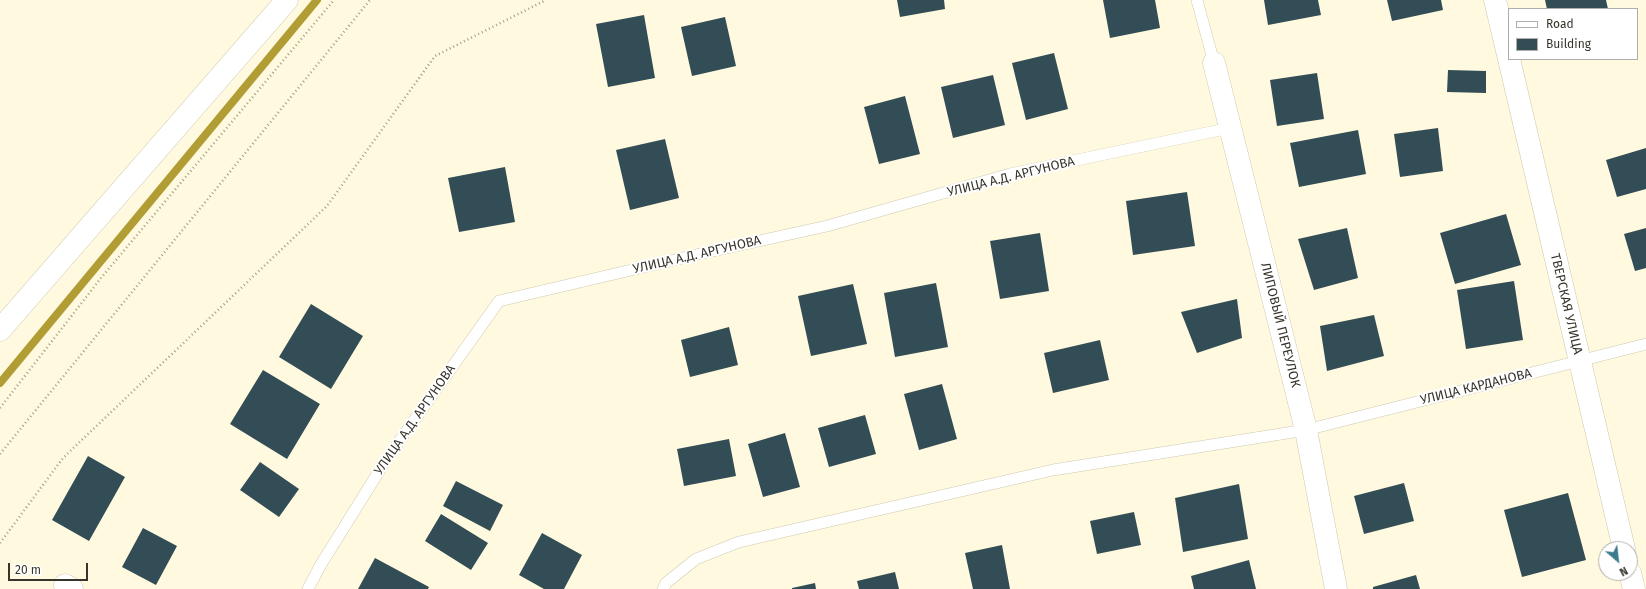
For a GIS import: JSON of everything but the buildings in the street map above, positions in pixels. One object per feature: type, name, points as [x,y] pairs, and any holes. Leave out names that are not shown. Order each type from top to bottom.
[{"type":"street","points":[[0,330],[287,0]]},
{"type":"street","name":"ТВЕРСКАЯ УЛИЦА","points":[[1495,0],[1508,55]]},
{"type":"street","name":"ТВЕРСКАЯ УЛИЦА","points":[[1509,60],[1622,541]]},
{"type":"street","name":"ЛИПОВЫЙ ПЕРЕУЛОК","points":[[1214,63],[1306,430],[1336,589]]},
{"type":"lane","points":[[1197,0],[1214,63]]},
{"type":"lane","name":"УЛИЦА А.Д. АРГУНОВА","points":[[308,589],[320,566],[386,460],[499,301],[827,226],[1010,174],[1230,128]]},
{"type":"lane","name":"УЛИЦА КАРДАНОВА","points":[[663,589],[666,583],[696,559],[739,542],[1053,470],[1306,430],[1646,344]]},
{"type":"path","points":[[0,408],[101,278],[334,0]]},
{"type":"path","points":[[0,454],[370,0]]},
{"type":"path","points":[[0,543],[63,458],[327,206],[436,56],[546,0]]},
{"type":"waterway","points":[[0,383],[317,0]]}]
